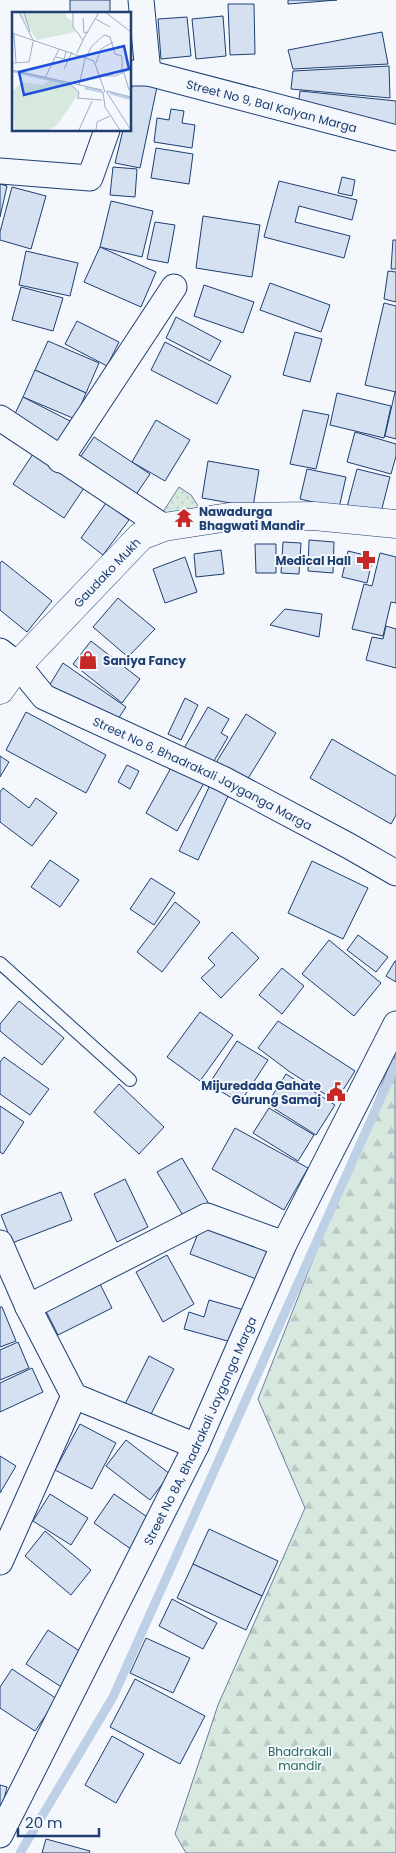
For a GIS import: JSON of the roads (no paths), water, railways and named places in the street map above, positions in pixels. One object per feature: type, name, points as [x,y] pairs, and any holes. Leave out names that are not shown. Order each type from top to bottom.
[{"type":"main road","name":"Gaudako Mukh","points":[[0,690],[9,658],[141,536],[164,527],[229,517],[314,516],[396,524]]},
{"type":"street","points":[[139,73],[141,0]]},
{"type":"street","name":"Street No 9, Bal Kalyan Marga","points":[[139,73],[396,138]]},
{"type":"street","points":[[0,170],[90,178],[106,131]]},
{"type":"street","points":[[60,460],[174,287]]},
{"type":"street","points":[[0,418],[60,460],[164,527]]},
{"type":"street","name":"Street No 6, Bhadrakali Jayganga Marga","points":[[9,658],[44,697],[223,779],[396,873]]},
{"type":"street","name":"Street No 8A, Bhadrakali Jayganga Marga","points":[[0,1835],[196,1446],[284,1244],[387,1055],[396,1024]]},
{"type":"street","points":[[28,1308],[206,1216],[284,1244]]},
{"type":"street","points":[[0,1243],[28,1308],[74,1396],[196,1446]]},
{"type":"street","points":[[0,1562],[74,1396]]},
{"type":"lane","points":[[0,963],[130,1080]]},
{"type":"waterway","points":[[20,1853],[113,1697],[396,1064]]},
{"type":"place","name":"Nawadurga Bhagwati Mandir","points":[[184,518]]},
{"type":"place","name":"Medical Hall","points":[[366,560]]},
{"type":"place","name":"Saniya Fancy","points":[[88,660]]},
{"type":"place","name":"Mijuredada Gahate Gurung Samaj","points":[[336,1092]]},
{"type":"park label","name":"Bhadrakali mandir","points":[[300,1758]]}]
